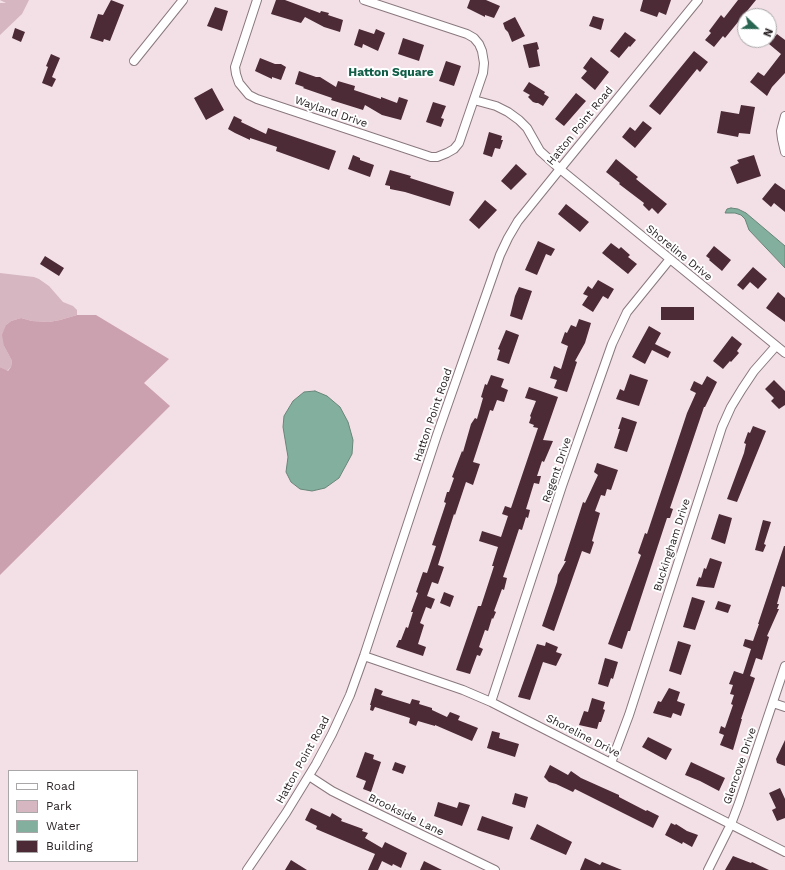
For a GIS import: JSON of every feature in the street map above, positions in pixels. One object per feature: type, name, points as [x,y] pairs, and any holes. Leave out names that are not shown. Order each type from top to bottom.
[{"type":"street","points":[[134,61],[182,0]]},
{"type":"street","name":"Wayland Drive","points":[[256,0],[235,67],[239,83],[249,95],[257,99],[431,157],[447,154],[459,143],[483,73],[484,63],[482,50],[479,44],[474,38],[467,34],[364,0]]},
{"type":"street","name":"Hatton Point Road","points":[[247,870],[309,776],[332,734],[350,695],[437,436],[500,255],[508,238],[518,221],[698,0]]},
{"type":"street","points":[[474,100],[496,106],[519,120],[527,128],[540,151],[560,169]]},
{"type":"street","points":[[785,116],[782,131],[785,152]]},
{"type":"street","name":"Shoreline Drive","points":[[560,169],[785,353]]},
{"type":"street","name":"Regent Drive","points":[[491,702],[560,494],[612,344],[627,312],[670,259]]},
{"type":"street","name":"Buckingham Drive","points":[[611,763],[722,427],[742,389],[754,371],[776,346]]},
{"type":"street","name":"Shoreline Drive","points":[[364,656],[463,690],[491,702],[785,852]]},
{"type":"street","name":"Glencove Drive","points":[[708,870],[731,824],[785,666]]},
{"type":"street","points":[[773,703],[785,707]]},
{"type":"street","name":"Brookside Lane","points":[[309,776],[354,802],[496,870]]},
{"type":"green space","points":[[0,0],[29,0],[22,14],[0,35],[0,3],[6,3]]},
{"type":"green space","points":[[0,273],[34,277],[39,279],[49,286],[63,302],[73,306],[77,310],[77,315],[60,320],[49,322],[32,321],[21,318],[11,321],[6,325],[4,346],[12,361],[11,367],[7,371],[0,367]]},
{"type":"shaded area","points":[[77,315],[96,315],[169,359],[144,383],[170,406],[0,575],[0,367],[8,371],[11,367],[12,361],[4,346],[2,335],[6,325],[11,321],[21,318],[32,321],[49,322]]},
{"type":"water","points":[[727,209],[738,209],[746,213],[785,246],[785,268],[749,230],[745,219],[741,215],[735,213],[725,213]]},
{"type":"water","points":[[315,391],[327,396],[340,407],[348,422],[353,440],[352,454],[339,478],[325,488],[312,491],[300,489],[291,482],[286,472],[288,457],[283,427],[284,416],[293,401],[304,392]]},
{"type":"building","points":[[111,0],[124,5],[110,41],[104,39],[103,42],[90,38],[98,14],[103,15]]},
{"type":"building","points":[[276,0],[285,0],[320,13],[321,11],[329,13],[328,15],[343,20],[340,32],[324,27],[305,17],[301,23],[271,14]]},
{"type":"building","points":[[470,0],[486,0],[500,6],[494,18],[485,15],[485,17],[467,8]]},
{"type":"building","points":[[643,0],[671,0],[666,15],[659,12],[657,17],[640,11]]},
{"type":"building","points":[[738,0],[756,0],[749,8],[737,8],[737,23],[725,38],[723,36],[714,47],[705,40],[711,33],[709,31],[721,15],[724,18]]},
{"type":"building","points":[[215,7],[228,11],[222,31],[207,26]]},
{"type":"building","points":[[593,16],[604,19],[601,30],[589,26]]},
{"type":"building","points":[[515,17],[525,36],[512,42],[503,23]]},
{"type":"building","points":[[15,28],[25,32],[21,42],[12,38]]},
{"type":"building","points":[[359,29],[374,34],[376,29],[385,33],[378,51],[363,44],[362,48],[354,45]]},
{"type":"building","points":[[625,32],[636,40],[619,58],[610,51]]},
{"type":"building","points":[[777,34],[785,40],[785,73],[772,87],[767,96],[750,82],[758,72],[764,76],[781,54],[774,48],[777,48]]},
{"type":"building","points":[[403,38],[424,45],[419,61],[398,54]]},
{"type":"building","points":[[537,42],[540,66],[529,68],[523,45]]},
{"type":"building","points":[[694,51],[708,62],[700,72],[697,69],[660,115],[649,106]]},
{"type":"building","points":[[51,54],[60,58],[52,77],[56,79],[52,87],[42,83],[48,67],[46,66]]},
{"type":"building","points":[[591,57],[609,72],[595,90],[581,78],[587,71],[583,68]]},
{"type":"building","points":[[260,58],[286,67],[281,80],[272,77],[272,79],[255,71]]},
{"type":"building","points":[[446,61],[461,66],[454,86],[439,81]]},
{"type":"building","points":[[299,71],[320,77],[336,87],[338,81],[355,86],[354,90],[381,99],[381,97],[397,103],[399,97],[408,100],[401,120],[382,115],[365,105],[363,110],[331,100],[332,98],[303,88],[304,87],[295,84]]},
{"type":"building","points":[[529,82],[545,92],[544,94],[549,97],[543,106],[533,102],[528,97],[530,95],[523,91]]},
{"type":"building","points":[[212,88],[224,110],[206,120],[194,98]]},
{"type":"building","points":[[576,93],[586,101],[564,126],[555,119]]},
{"type":"building","points":[[433,102],[446,106],[441,118],[444,119],[441,127],[426,122]]},
{"type":"building","points":[[741,105],[755,107],[750,134],[739,133],[738,137],[717,133],[721,111],[739,114]]},
{"type":"building","points":[[234,116],[242,120],[241,122],[266,134],[268,128],[336,151],[329,170],[276,151],[277,147],[250,138],[250,140],[235,133],[228,129]]},
{"type":"building","points":[[643,121],[652,128],[635,148],[622,137],[630,127],[635,131]]},
{"type":"building","points":[[489,132],[502,136],[501,140],[503,140],[500,149],[495,148],[492,157],[483,154]]},
{"type":"building","points":[[353,155],[360,158],[360,160],[374,165],[370,177],[348,169]]},
{"type":"building","points":[[754,155],[761,176],[737,184],[730,167],[739,163],[737,160]]},
{"type":"building","points":[[616,159],[638,177],[636,179],[667,204],[658,214],[652,208],[649,211],[643,205],[644,203],[606,172]]},
{"type":"building","points":[[516,164],[527,174],[511,190],[501,181]]},
{"type":"building","points":[[390,170],[454,192],[450,206],[405,192],[390,189],[390,186],[385,185]]},
{"type":"building","points":[[775,183],[785,190],[785,212],[774,203],[771,207],[762,199]]},
{"type":"building","points":[[485,200],[497,210],[479,229],[469,220]]},
{"type":"building","points":[[566,204],[589,222],[580,232],[558,214]]},
{"type":"building","points":[[538,241],[555,249],[551,256],[546,254],[537,275],[525,270]]},
{"type":"building","points":[[611,243],[619,249],[621,247],[630,255],[628,257],[637,264],[628,274],[602,253]]},
{"type":"building","points":[[714,246],[731,260],[722,271],[706,256]]},
{"type":"building","points":[[45,256],[64,268],[59,276],[40,264]]},
{"type":"building","points":[[753,267],[767,279],[758,289],[750,282],[743,290],[737,285]]},
{"type":"building","points":[[598,280],[614,289],[608,299],[603,296],[593,312],[582,305],[588,296],[583,294],[588,286],[592,289]]},
{"type":"building","points":[[519,287],[532,291],[522,320],[510,316]]},
{"type":"building","points":[[778,292],[785,298],[785,322],[766,308]]},
{"type":"building","points":[[661,307],[694,307],[694,320],[661,320]]},
{"type":"building","points":[[579,319],[591,323],[585,343],[575,361],[577,362],[567,392],[554,388],[557,380],[550,378],[554,366],[561,369],[568,346],[561,343],[565,332],[567,333],[571,325],[576,327]]},
{"type":"building","points":[[649,326],[661,333],[655,344],[671,352],[668,358],[652,350],[645,364],[632,357]]},
{"type":"building","points":[[506,330],[519,335],[509,364],[497,360],[500,350],[498,349]]},
{"type":"building","points":[[732,336],[742,344],[737,351],[739,353],[723,369],[713,361]]},
{"type":"building","points":[[630,374],[648,380],[639,406],[616,399],[620,389],[624,391]]},
{"type":"building","points":[[491,375],[504,379],[501,387],[508,390],[504,402],[497,400],[493,411],[490,410],[473,462],[480,464],[473,485],[466,482],[438,565],[444,567],[438,584],[432,582],[427,596],[435,599],[431,609],[426,607],[420,623],[424,625],[418,644],[426,647],[423,656],[396,647],[399,640],[401,640],[406,627],[408,628],[413,612],[411,612],[418,593],[416,592],[423,572],[427,573],[436,546],[432,545],[446,503],[444,502],[447,492],[449,492],[454,478],[452,477],[462,451],[463,452],[471,424],[475,418],[477,419],[485,384],[487,385]]},
{"type":"building","points":[[707,376],[717,382],[704,407],[670,508],[673,509],[670,518],[667,518],[630,631],[628,631],[622,649],[608,644],[641,555],[638,553],[645,533],[647,534],[687,413],[696,393],[690,390],[694,381],[702,385]]},
{"type":"building","points":[[774,380],[785,391],[785,405],[779,409],[771,401],[774,398],[765,389]]},
{"type":"building","points":[[529,387],[558,397],[543,440],[553,441],[544,462],[542,461],[537,476],[541,476],[539,484],[534,483],[526,509],[530,510],[528,518],[526,517],[522,530],[519,529],[503,577],[507,578],[504,590],[502,589],[494,611],[496,612],[493,619],[492,618],[488,631],[485,630],[479,647],[483,649],[480,656],[477,655],[470,674],[456,670],[478,606],[481,606],[494,566],[492,566],[498,547],[479,541],[482,531],[501,537],[508,516],[502,514],[505,506],[511,508],[538,428],[533,427],[534,425],[529,423],[536,401],[525,398]]},
{"type":"building","points":[[622,417],[637,422],[627,452],[614,448]]},
{"type":"building","points":[[753,426],[766,431],[737,502],[727,499],[744,453],[746,444],[744,443],[748,432],[750,433]]},
{"type":"building","points":[[597,463],[618,470],[611,490],[607,489],[605,496],[601,495],[595,511],[600,513],[590,554],[582,551],[554,631],[542,626],[558,575],[566,561],[564,561],[583,502],[585,503],[598,475],[594,472]]},
{"type":"building","points":[[719,514],[732,518],[725,544],[711,539]]},
{"type":"building","points":[[763,520],[771,522],[763,552],[755,550]]},
{"type":"building","points":[[784,546],[785,587],[782,586],[777,604],[779,604],[777,609],[779,609],[767,636],[769,637],[762,660],[756,658],[750,676],[755,678],[741,719],[733,750],[720,745],[724,735],[719,733],[721,726],[725,728],[733,705],[731,704],[734,695],[730,694],[733,685],[729,684],[734,671],[743,674],[751,649],[743,646],[745,639],[753,641]]},
{"type":"building","points":[[710,558],[722,562],[714,588],[696,586],[699,577],[701,578],[704,568],[706,569]]},
{"type":"building","points":[[444,592],[454,596],[450,607],[440,603]]},
{"type":"building","points":[[692,597],[705,601],[695,630],[683,627]]},
{"type":"building","points":[[718,601],[731,605],[728,613],[715,609]]},
{"type":"building","points":[[678,641],[691,645],[681,675],[669,671]]},
{"type":"building","points":[[546,642],[558,647],[556,652],[562,654],[556,666],[543,662],[530,700],[518,697],[537,644],[545,646]]},
{"type":"building","points":[[605,658],[618,662],[613,679],[611,678],[608,687],[598,684]]},
{"type":"building","points":[[375,688],[383,691],[381,695],[410,704],[412,699],[420,701],[419,704],[432,708],[432,710],[447,717],[450,712],[460,716],[458,720],[478,728],[472,741],[435,725],[418,721],[416,726],[409,723],[410,718],[375,707],[373,711],[370,710]]},
{"type":"building","points":[[669,688],[680,692],[677,701],[685,704],[681,716],[673,713],[671,718],[653,713],[658,701],[661,702]]},
{"type":"building","points":[[592,698],[605,702],[603,709],[605,710],[597,729],[579,725],[584,711],[588,712]]},
{"type":"building","points":[[492,731],[500,733],[499,738],[519,744],[515,757],[487,748]]},
{"type":"building","points":[[648,737],[672,749],[666,760],[642,747]]},
{"type":"building","points":[[785,740],[785,766],[777,763],[776,759]]},
{"type":"building","points":[[365,752],[374,755],[373,759],[381,762],[371,792],[363,789],[366,781],[356,777]]},
{"type":"building","points":[[395,762],[406,766],[403,774],[392,770]]},
{"type":"building","points":[[691,762],[725,778],[719,791],[685,775]]},
{"type":"building","points":[[550,765],[568,775],[571,771],[581,778],[619,795],[619,797],[659,816],[653,828],[575,789],[573,792],[549,782],[544,777]]},
{"type":"building","points":[[780,788],[785,799],[785,818],[777,821],[772,810],[776,808],[769,793]]},
{"type":"building","points":[[515,793],[528,797],[525,808],[512,804]]},
{"type":"building","points":[[438,802],[457,808],[459,802],[470,805],[462,826],[434,816]]},
{"type":"building","points":[[311,808],[330,817],[332,813],[342,819],[341,821],[363,829],[362,831],[368,833],[365,838],[382,848],[385,842],[407,853],[401,868],[393,864],[392,866],[382,861],[378,870],[368,870],[375,854],[316,829],[317,826],[305,820]]},
{"type":"building","points":[[482,816],[513,827],[509,840],[477,830]]},
{"type":"building","points":[[671,823],[698,835],[692,847],[683,842],[682,844],[665,835]]},
{"type":"building","points":[[537,824],[572,842],[566,855],[530,839]]},
{"type":"building","points":[[733,856],[751,863],[752,862],[769,870],[725,870]]},
{"type":"building","points":[[585,858],[600,865],[602,862],[622,870],[580,870]]},
{"type":"building","points":[[291,860],[307,870],[285,870]]},
{"type":"building","points":[[424,861],[442,870],[420,870]]},
{"type":"district","name":"Hatton Square","points":[[391,72]]}]
